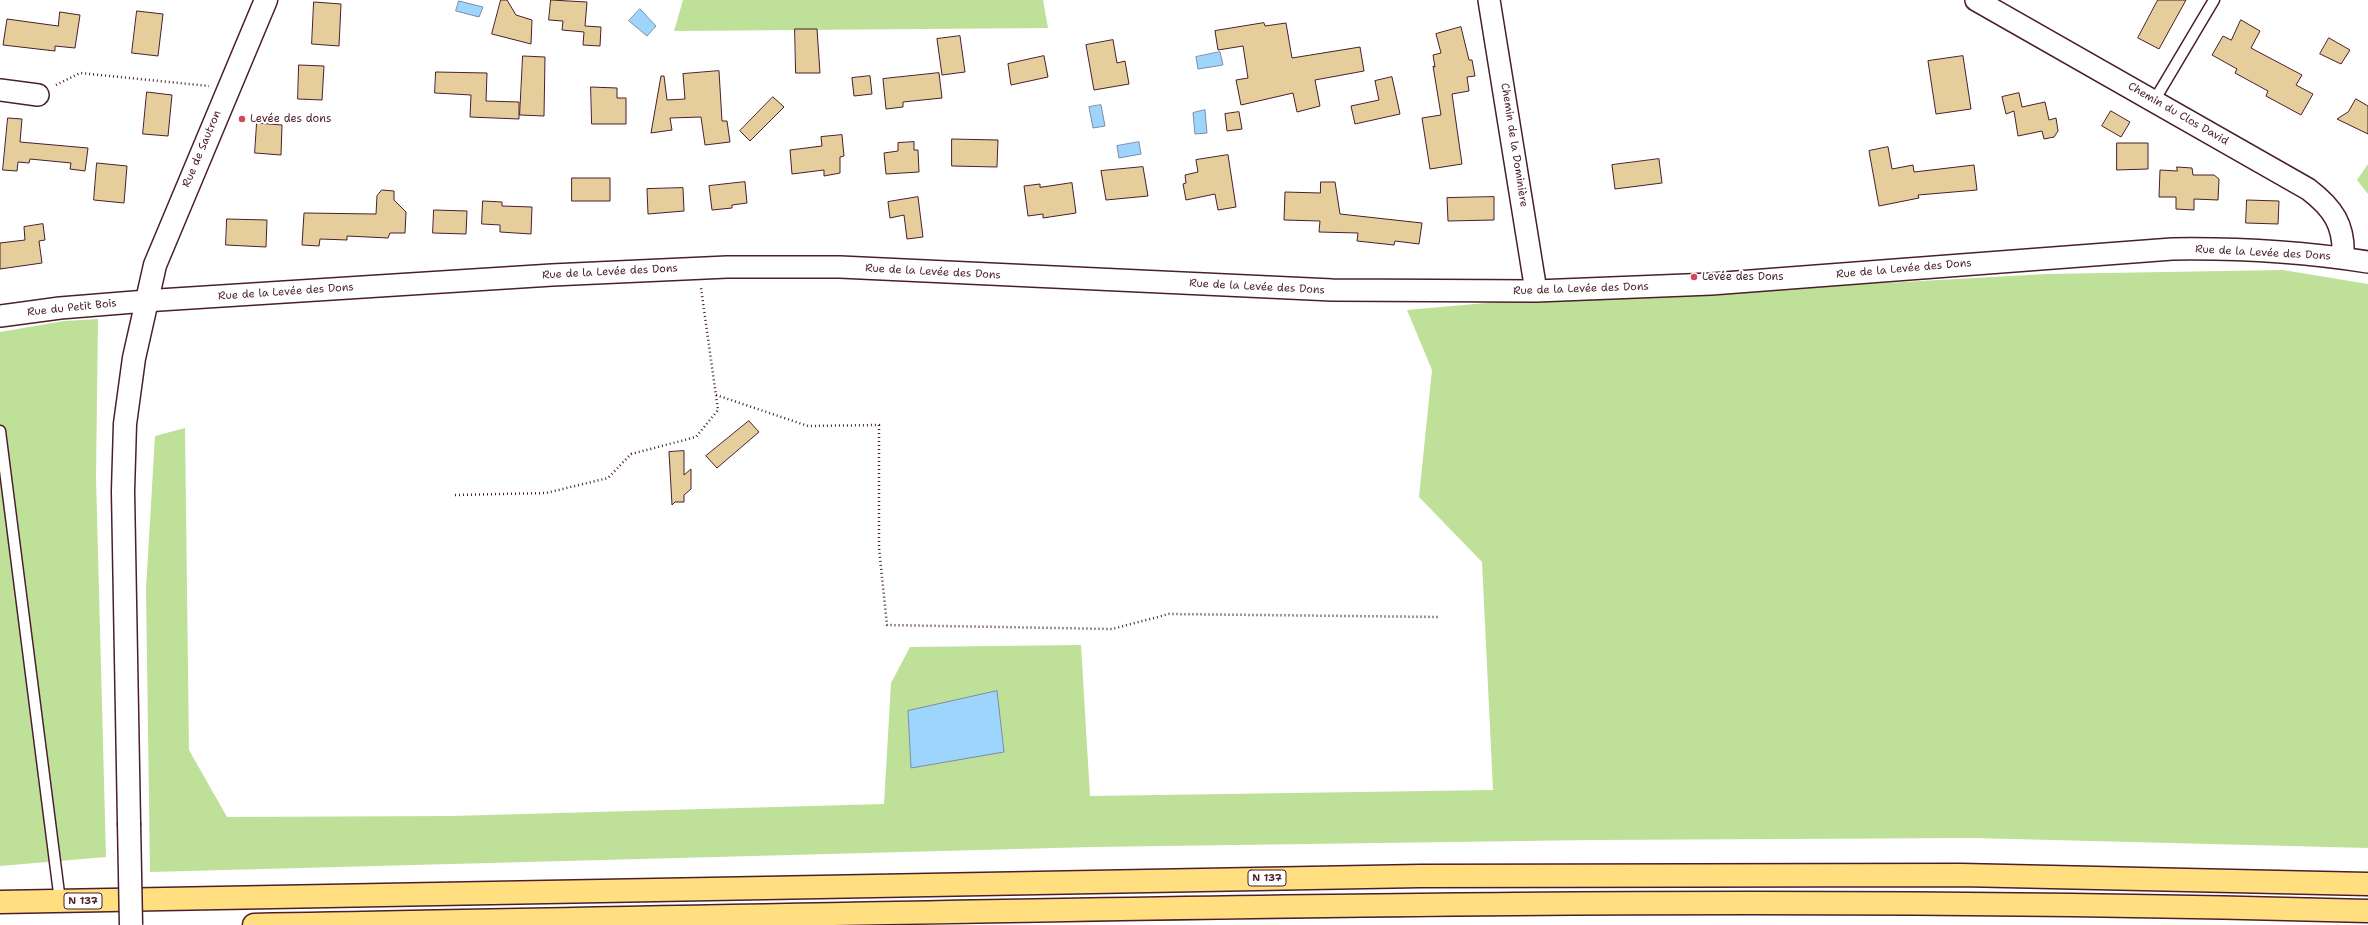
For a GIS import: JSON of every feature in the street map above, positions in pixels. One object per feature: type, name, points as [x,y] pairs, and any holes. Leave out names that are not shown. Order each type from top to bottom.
[{"type":"highway","name":"N 137","points":[[0,902],[1451,876],[1961,875],[2368,884]]},
{"type":"highway","points":[[254,925],[1102,908],[1474,903],[1984,903],[2368,911]]},
{"type":"street","name":"Rue de Sautron","points":[[131,925],[124,594],[123,464],[125,424],[133,365],[145,301],[155,264],[167,230],[266,0]]},
{"type":"street","name":"Chemin de la Dominière","points":[[1489,0],[1536,291]]},
{"type":"street","name":"Chemin du Clos David","points":[[1976,0],[2005,7],[2154,101],[2316,195],[2336,218],[2344,242],[2343,258]]},
{"type":"street","points":[[0,90],[38,95]]},
{"type":"street","name":"Rue de la Levée des Dons","points":[[145,301],[544,276],[699,268],[840,267],[1332,290],[1536,291],[1719,284],[2172,249],[2237,249],[2343,258],[2368,262]]},
{"type":"street","name":"Rue du Petit Bois","points":[[0,316],[60,308],[145,301]]},
{"type":"lane","points":[[2154,101],[2214,0]]},
{"type":"lane","points":[[0,431],[60,901]]},
{"type":"path","points":[[38,95],[80,73],[215,86]]},
{"type":"path","points":[[455,495],[546,493],[608,478],[631,454],[696,437],[718,410],[699,268]]},
{"type":"path","points":[[716,394],[808,426],[879,425],[879,548],[887,625],[1112,629],[1169,614],[1440,617]]},
{"type":"green space","points":[[683,0],[1043,0],[1048,28],[674,31]]},
{"type":"green space","points":[[2368,164],[2368,194],[2357,180]]},
{"type":"green space","points":[[2283,270],[2368,284],[2368,848],[1973,838],[1594,840],[1092,847],[150,872],[146,589],[155,436],[185,428],[189,750],[227,817],[451,816],[884,804],[891,683],[910,647],[1081,645],[1090,796],[1493,790],[1482,562],[1419,497],[1432,370],[1407,310],[1520,300],[1618,298],[2046,274]]},
{"type":"green space","points":[[98,319],[96,477],[106,857],[0,866],[0,332],[64,321]]},
{"type":"water","points":[[459,1],[483,7],[479,17],[456,11]]},
{"type":"water","points":[[640,9],[656,26],[647,36],[629,21]]},
{"type":"water","points":[[1220,52],[1223,65],[1198,69],[1196,57]]},
{"type":"water","points":[[1101,105],[1105,126],[1093,128],[1089,107]]},
{"type":"water","points":[[1205,110],[1207,133],[1195,134],[1193,113]]},
{"type":"water","points":[[1139,142],[1141,154],[1119,158],[1117,146]]},
{"type":"water","points":[[997,691],[1004,752],[911,768],[908,711]]},
{"type":"building","points":[[501,0],[507,0],[516,15],[532,20],[531,44],[492,34]]},
{"type":"building","points":[[551,0],[587,2],[585,26],[601,27],[600,46],[583,45],[584,32],[562,30],[563,21],[549,20]]},
{"type":"building","points":[[2158,0],[2186,0],[2159,49],[2138,38]]},
{"type":"building","points":[[314,2],[341,4],[339,46],[312,44]]},
{"type":"building","points":[[137,11],[163,14],[158,56],[132,53]]},
{"type":"building","points":[[60,12],[80,15],[75,48],[55,46],[55,51],[3,45],[7,19],[58,26]]},
{"type":"building","points":[[2241,20],[2260,31],[2251,48],[2302,75],[2296,85],[2313,94],[2301,115],[2266,96],[2268,91],[2235,73],[2237,69],[2212,55],[2223,36],[2231,40]]},
{"type":"building","points":[[1264,23],[1265,26],[1286,23],[1292,58],[1360,47],[1364,71],[1315,80],[1320,106],[1297,112],[1293,93],[1241,105],[1236,80],[1248,78],[1243,46],[1218,50],[1215,31]]},
{"type":"building","points":[[1461,27],[1469,60],[1472,60],[1475,76],[1467,77],[1469,91],[1452,94],[1462,164],[1430,169],[1422,118],[1441,115],[1433,66],[1435,67],[1433,55],[1441,53],[1436,34]]},
{"type":"building","points":[[795,29],[817,29],[820,73],[796,73]]},
{"type":"building","points":[[960,36],[965,72],[942,75],[937,39]]},
{"type":"building","points":[[2329,38],[2350,50],[2341,64],[2320,54]]},
{"type":"building","points":[[1113,40],[1117,63],[1125,61],[1129,84],[1094,90],[1086,45]]},
{"type":"building","points":[[523,56],[545,57],[544,116],[520,115]]},
{"type":"building","points":[[1044,56],[1048,77],[1011,85],[1008,64]]},
{"type":"building","points":[[1963,56],[1971,109],[1936,114],[1928,61]]},
{"type":"building","points":[[299,65],[324,66],[322,100],[298,99]]},
{"type":"building","points":[[719,71],[722,121],[727,121],[730,142],[705,145],[701,117],[670,118],[672,130],[651,133],[661,76],[664,76],[667,100],[685,99],[683,74]]},
{"type":"building","points":[[436,72],[487,73],[486,101],[519,102],[519,119],[470,117],[471,95],[435,93]]},
{"type":"building","points":[[939,73],[942,98],[903,102],[903,107],[886,109],[883,79]]},
{"type":"building","points":[[870,76],[872,94],[854,96],[852,78]]},
{"type":"building","points":[[1392,77],[1400,114],[1355,124],[1351,106],[1379,100],[1375,81]]},
{"type":"building","points":[[591,87],[617,88],[617,98],[626,98],[626,124],[592,124]]},
{"type":"building","points":[[147,92],[172,95],[168,136],[143,134]]},
{"type":"building","points":[[2019,93],[2022,107],[2045,102],[2049,120],[2056,118],[2058,131],[2054,137],[2044,139],[2042,131],[2018,136],[2014,111],[2006,114],[2002,97]]},
{"type":"building","points":[[773,97],[784,107],[750,141],[740,131]]},
{"type":"building","points":[[2356,99],[2368,106],[2368,134],[2337,119],[2348,112]]},
{"type":"building","points":[[2111,111],[2130,122],[2121,137],[2102,126]]},
{"type":"building","points":[[1239,112],[1242,129],[1227,131],[1225,114]]},
{"type":"building","points":[[8,118],[22,119],[20,142],[88,148],[85,171],[70,169],[71,163],[30,159],[29,163],[18,162],[17,171],[3,170]]},
{"type":"building","points":[[257,123],[282,125],[281,155],[255,153]]},
{"type":"building","points":[[842,135],[844,156],[840,157],[840,173],[824,176],[824,170],[792,174],[790,150],[822,146],[821,137]]},
{"type":"building","points":[[952,139],[998,140],[997,167],[952,166]]},
{"type":"building","points":[[914,142],[914,150],[918,150],[919,172],[886,174],[884,153],[898,151],[898,143]]},
{"type":"building","points":[[2117,143],[2148,143],[2148,169],[2117,170]]},
{"type":"building","points":[[1888,147],[1892,169],[1913,165],[1914,172],[1974,165],[1977,190],[1918,195],[1919,198],[1879,206],[1869,151]]},
{"type":"building","points":[[1228,155],[1236,207],[1218,210],[1215,194],[1186,200],[1183,184],[1186,183],[1185,175],[1198,172],[1196,160]]},
{"type":"building","points":[[1659,159],[1662,183],[1615,189],[1612,165]]},
{"type":"building","points":[[97,163],[127,166],[124,203],[94,200]]},
{"type":"building","points":[[1143,167],[1148,196],[1106,200],[1101,171]]},
{"type":"building","points":[[2177,167],[2192,168],[2193,175],[2214,175],[2219,179],[2218,200],[2194,199],[2194,210],[2176,209],[2176,197],[2159,197],[2160,170],[2177,171]]},
{"type":"building","points":[[572,178],[610,178],[610,201],[572,201]]},
{"type":"building","points":[[745,182],[747,203],[732,205],[732,208],[712,210],[709,186]]},
{"type":"building","points":[[1321,182],[1335,182],[1340,214],[1422,223],[1419,244],[1395,241],[1394,245],[1357,241],[1358,233],[1319,232],[1320,221],[1284,220],[1285,192],[1320,193]]},
{"type":"building","points":[[1072,183],[1076,213],[1043,218],[1043,214],[1028,216],[1024,186],[1040,184],[1040,187]]},
{"type":"building","points":[[683,188],[684,211],[648,214],[647,189]]},
{"type":"building","points":[[382,190],[394,191],[394,200],[406,212],[405,233],[390,233],[388,238],[347,236],[347,240],[320,239],[319,246],[302,245],[304,213],[376,214],[377,196]]},
{"type":"building","points":[[918,197],[923,237],[907,239],[904,215],[890,218],[888,202]]},
{"type":"building","points":[[1494,197],[1494,220],[1448,221],[1447,198]]},
{"type":"building","points":[[2247,200],[2279,201],[2278,224],[2246,223]]},
{"type":"building","points":[[483,201],[502,202],[502,206],[532,207],[531,234],[500,232],[500,225],[482,224]]},
{"type":"building","points":[[434,210],[467,211],[466,234],[433,233]]},
{"type":"building","points":[[227,219],[267,220],[266,247],[226,245]]},
{"type":"building","points":[[43,224],[45,240],[39,241],[42,263],[0,269],[0,243],[25,240],[24,227]]},
{"type":"building","points":[[749,421],[759,432],[717,468],[706,456]]},
{"type":"building","points":[[684,451],[684,475],[691,469],[691,489],[684,495],[684,502],[675,502],[672,505],[669,452]]},
{"type":"place","name":"Levée des dons","points":[[242,119]]},
{"type":"place","name":"Levée des Dons","points":[[1694,277]]}]
